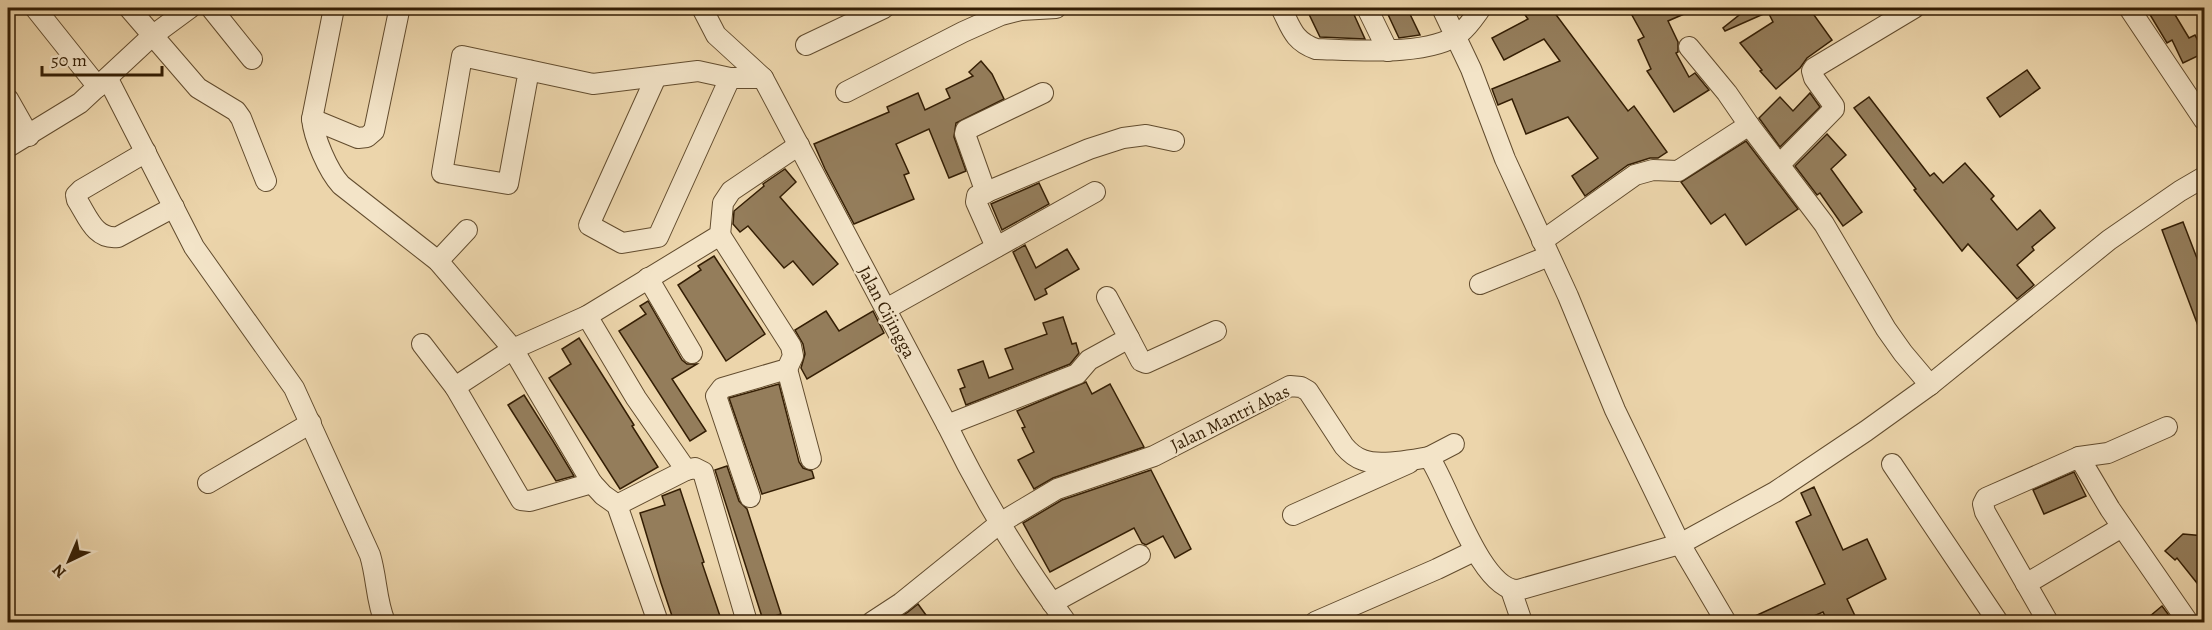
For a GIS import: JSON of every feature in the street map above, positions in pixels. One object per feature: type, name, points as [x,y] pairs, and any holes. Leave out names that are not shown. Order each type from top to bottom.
[{"type":"street","points":[[35,8],[103,83],[146,152],[194,248],[294,388],[370,555],[376,574],[380,610],[385,622]]},
{"type":"street","points":[[129,8],[198,88],[236,111],[241,118],[266,182]]},
{"type":"street","points":[[8,147],[80,103],[152,36],[190,8]]},
{"type":"street","points":[[211,8],[252,59]]},
{"type":"street","points":[[334,8],[312,119],[330,170],[338,182],[438,261],[513,349],[592,483],[617,505],[658,622]]},
{"type":"street","name":"Jalan Cijingga","points":[[702,8],[716,35],[763,78],[971,474],[1032,576],[1066,622]]},
{"type":"street","points":[[806,45],[884,8]]},
{"type":"street","points":[[846,92],[999,11],[1056,8]]},
{"type":"street","points":[[1281,8],[1294,35],[1304,45],[1316,49],[1388,51],[1407,50],[1444,42],[1456,36],[1481,8]]},
{"type":"street","points":[[1367,8],[1388,51]]},
{"type":"street","points":[[1442,8],[1456,36],[1505,159],[1616,410],[1680,544],[1726,622]]},
{"type":"street","points":[[1779,165],[1834,109],[1814,78],[1812,71],[1814,68],[1914,8]]},
{"type":"street","points":[[2129,8],[2205,120]]},
{"type":"street","points":[[312,119],[358,138],[367,137],[374,131],[399,10]]},
{"type":"street","points":[[1689,47],[1824,224],[1892,337],[1930,385]]},
{"type":"street","points":[[529,70],[508,184],[442,173],[462,56],[529,70],[593,84],[698,71],[730,78],[763,78]]},
{"type":"street","points":[[656,77],[589,225],[622,243],[658,237],[730,78]]},
{"type":"street","points":[[986,193],[965,134],[966,130],[1043,93]]},
{"type":"street","points":[[8,99],[29,136]]},
{"type":"street","points":[[1480,284],[1546,248],[1635,175],[1653,170],[1678,171],[1749,125]]},
{"type":"street","points":[[996,247],[975,200],[977,196],[1089,149],[1123,138],[1146,135],[1174,141]]},
{"type":"street","points":[[799,146],[731,190],[723,203],[720,235],[792,346],[793,356],[787,369],[811,459]]},
{"type":"street","points":[[146,152],[81,190],[76,195],[77,200],[100,235],[108,238],[118,237],[174,207]]},
{"type":"street","points":[[1423,458],[1440,474],[1474,551],[1499,583],[1511,590],[1518,590],[1680,544],[1775,492],[1866,431],[1930,385],[2109,240],[2180,191],[2205,177]]},
{"type":"street","points":[[886,309],[1095,192]]},
{"type":"street","points":[[438,261],[467,230]]},
{"type":"street","points":[[455,387],[513,349],[587,316],[720,235]]},
{"type":"street","points":[[648,278],[692,353]]},
{"type":"street","points":[[1107,297],[1141,361],[1146,363],[1216,331]]},
{"type":"street","points":[[587,316],[636,398],[686,470]]},
{"type":"street","points":[[947,425],[1077,374],[1089,360],[1129,338]]},
{"type":"street","points":[[422,345],[455,387],[521,500],[530,501],[592,483]]},
{"type":"street","points":[[750,497],[716,396],[722,388],[787,369]]},
{"type":"street","name":"Jalan Mantri Abas","points":[[999,523],[1057,489],[1154,456],[1290,386],[1308,391],[1344,446],[1356,457],[1374,462],[1423,458]]},
{"type":"street","points":[[208,483],[311,423]]},
{"type":"street","points":[[2048,622],[1985,512],[1983,504],[1986,498],[2079,457],[2108,453],[2167,427]]},
{"type":"street","points":[[1293,515],[1454,444]]},
{"type":"street","points":[[2079,457],[2122,527],[2188,622]]},
{"type":"street","points":[[1892,464],[1998,622]]},
{"type":"street","points":[[617,505],[686,470],[696,468],[704,474],[747,622]]},
{"type":"street","points":[[872,622],[902,603],[999,523]]},
{"type":"street","points":[[2026,584],[2122,527]]},
{"type":"street","points":[[1315,622],[1474,551]]},
{"type":"street","points":[[1052,603],[1140,555]]},
{"type":"street","points":[[1511,590],[1522,622]]},
{"type":"building","points":[[1306,8],[1351,8],[1365,39],[1320,37]]},
{"type":"building","points":[[1385,8],[1407,8],[1420,35],[1399,38]]},
{"type":"building","points":[[1520,8],[1551,8],[1628,111],[1634,106],[1667,152],[1658,158],[1650,158],[1628,165],[1585,196],[1572,176],[1598,158],[1568,117],[1526,134],[1512,99],[1498,105],[1492,89],[1560,61],[1544,39],[1504,60],[1492,38],[1528,19]]},
{"type":"building","points":[[1628,8],[1698,8],[1668,21],[1678,42],[1676,53],[1689,77],[1695,73],[1709,90],[1674,112],[1647,71],[1651,69],[1638,40],[1644,37]]},
{"type":"building","points":[[1748,8],[1809,8],[1832,40],[1807,58],[1800,68],[1776,89],[1740,43],[1773,22],[1768,12],[1725,31],[1723,28]]},
{"type":"building","points":[[2146,8],[2171,8],[2189,38],[2195,35],[2204,53],[2183,63],[2172,40],[2167,43]]},
{"type":"building","points":[[981,61],[992,74],[1004,99],[956,123],[954,137],[966,171],[949,178],[929,129],[896,144],[909,173],[904,175],[914,199],[854,224],[814,144],[889,112],[887,107],[918,93],[925,110],[950,98],[946,89],[973,76],[969,72]]},
{"type":"building","points":[[2027,70],[2040,88],[2000,117],[1987,98]]},
{"type":"building","points":[[1810,93],[1820,107],[1780,147],[1759,118],[1780,97],[1793,111]]},
{"type":"building","points":[[1869,97],[1930,176],[1934,173],[1943,183],[1965,163],[1994,196],[1991,199],[2017,230],[2040,210],[2055,228],[2032,247],[2034,250],[2017,265],[2034,285],[2017,299],[1968,244],[1962,251],[1914,190],[1916,189],[1854,108]]},
{"type":"building","points":[[1827,134],[1846,155],[1831,169],[1862,212],[1843,226],[1820,193],[1817,195],[1795,166]]},
{"type":"building","points":[[1746,141],[1798,209],[1746,245],[1725,214],[1711,224],[1681,182]]},
{"type":"building","points":[[785,169],[796,182],[780,197],[838,264],[813,285],[793,261],[784,268],[748,226],[740,232],[733,224],[734,211],[764,186],[763,184]]},
{"type":"building","points":[[1039,183],[1049,204],[1002,230],[991,204]]},
{"type":"building","points":[[2183,222],[2205,279],[2203,339],[2162,230]]},
{"type":"building","points":[[1025,245],[1036,268],[1067,249],[1079,269],[1045,289],[1047,294],[1035,300],[1013,252]]},
{"type":"building","points":[[714,256],[765,334],[726,361],[678,285],[701,270],[698,266]]},
{"type":"building","points":[[648,301],[682,360],[687,364],[697,364],[672,379],[706,431],[690,441],[619,331],[646,314],[640,306]]},
{"type":"building","points":[[826,311],[839,331],[873,311],[884,333],[807,379],[801,368],[805,354],[803,344],[795,330]]},
{"type":"building","points":[[1063,317],[1072,344],[1076,343],[1079,353],[1070,364],[966,405],[960,389],[965,387],[958,370],[983,361],[989,378],[1013,369],[1005,349],[1047,334],[1043,323]]},
{"type":"building","points":[[579,338],[658,467],[620,489],[549,378],[571,364],[562,349]]},
{"type":"building","points":[[1086,382],[1092,394],[1110,384],[1144,447],[1053,478],[1034,489],[1018,460],[1034,452],[1022,428],[1025,427],[1017,411]]},
{"type":"building","points":[[779,384],[799,462],[803,468],[812,471],[814,478],[762,494],[729,398]]},
{"type":"building","points":[[524,395],[574,476],[556,481],[508,405]]},
{"type":"building","points":[[727,466],[739,501],[747,509],[781,614],[763,620],[715,470]]},
{"type":"building","points":[[1151,470],[1191,549],[1175,558],[1163,536],[1146,545],[1142,543],[1134,528],[1050,572],[1023,523],[1062,500]]},
{"type":"building","points":[[2074,472],[2086,496],[2044,514],[2033,490]]},
{"type":"building","points":[[1814,487],[1843,550],[1867,539],[1886,579],[1847,599],[1858,622],[1828,622],[1823,612],[1800,622],[1742,622],[1825,584],[1796,522],[1811,515],[1801,493]]},
{"type":"building","points":[[680,489],[722,622],[674,622],[661,583],[640,513],[665,505],[662,496]]},
{"type":"building","points":[[2183,534],[2205,536],[2205,593],[2177,558],[2175,560],[2165,551]]},
{"type":"building","points":[[918,604],[931,622],[893,622],[908,612]]},
{"type":"building","points":[[2162,606],[2174,622],[2143,622]]}]
